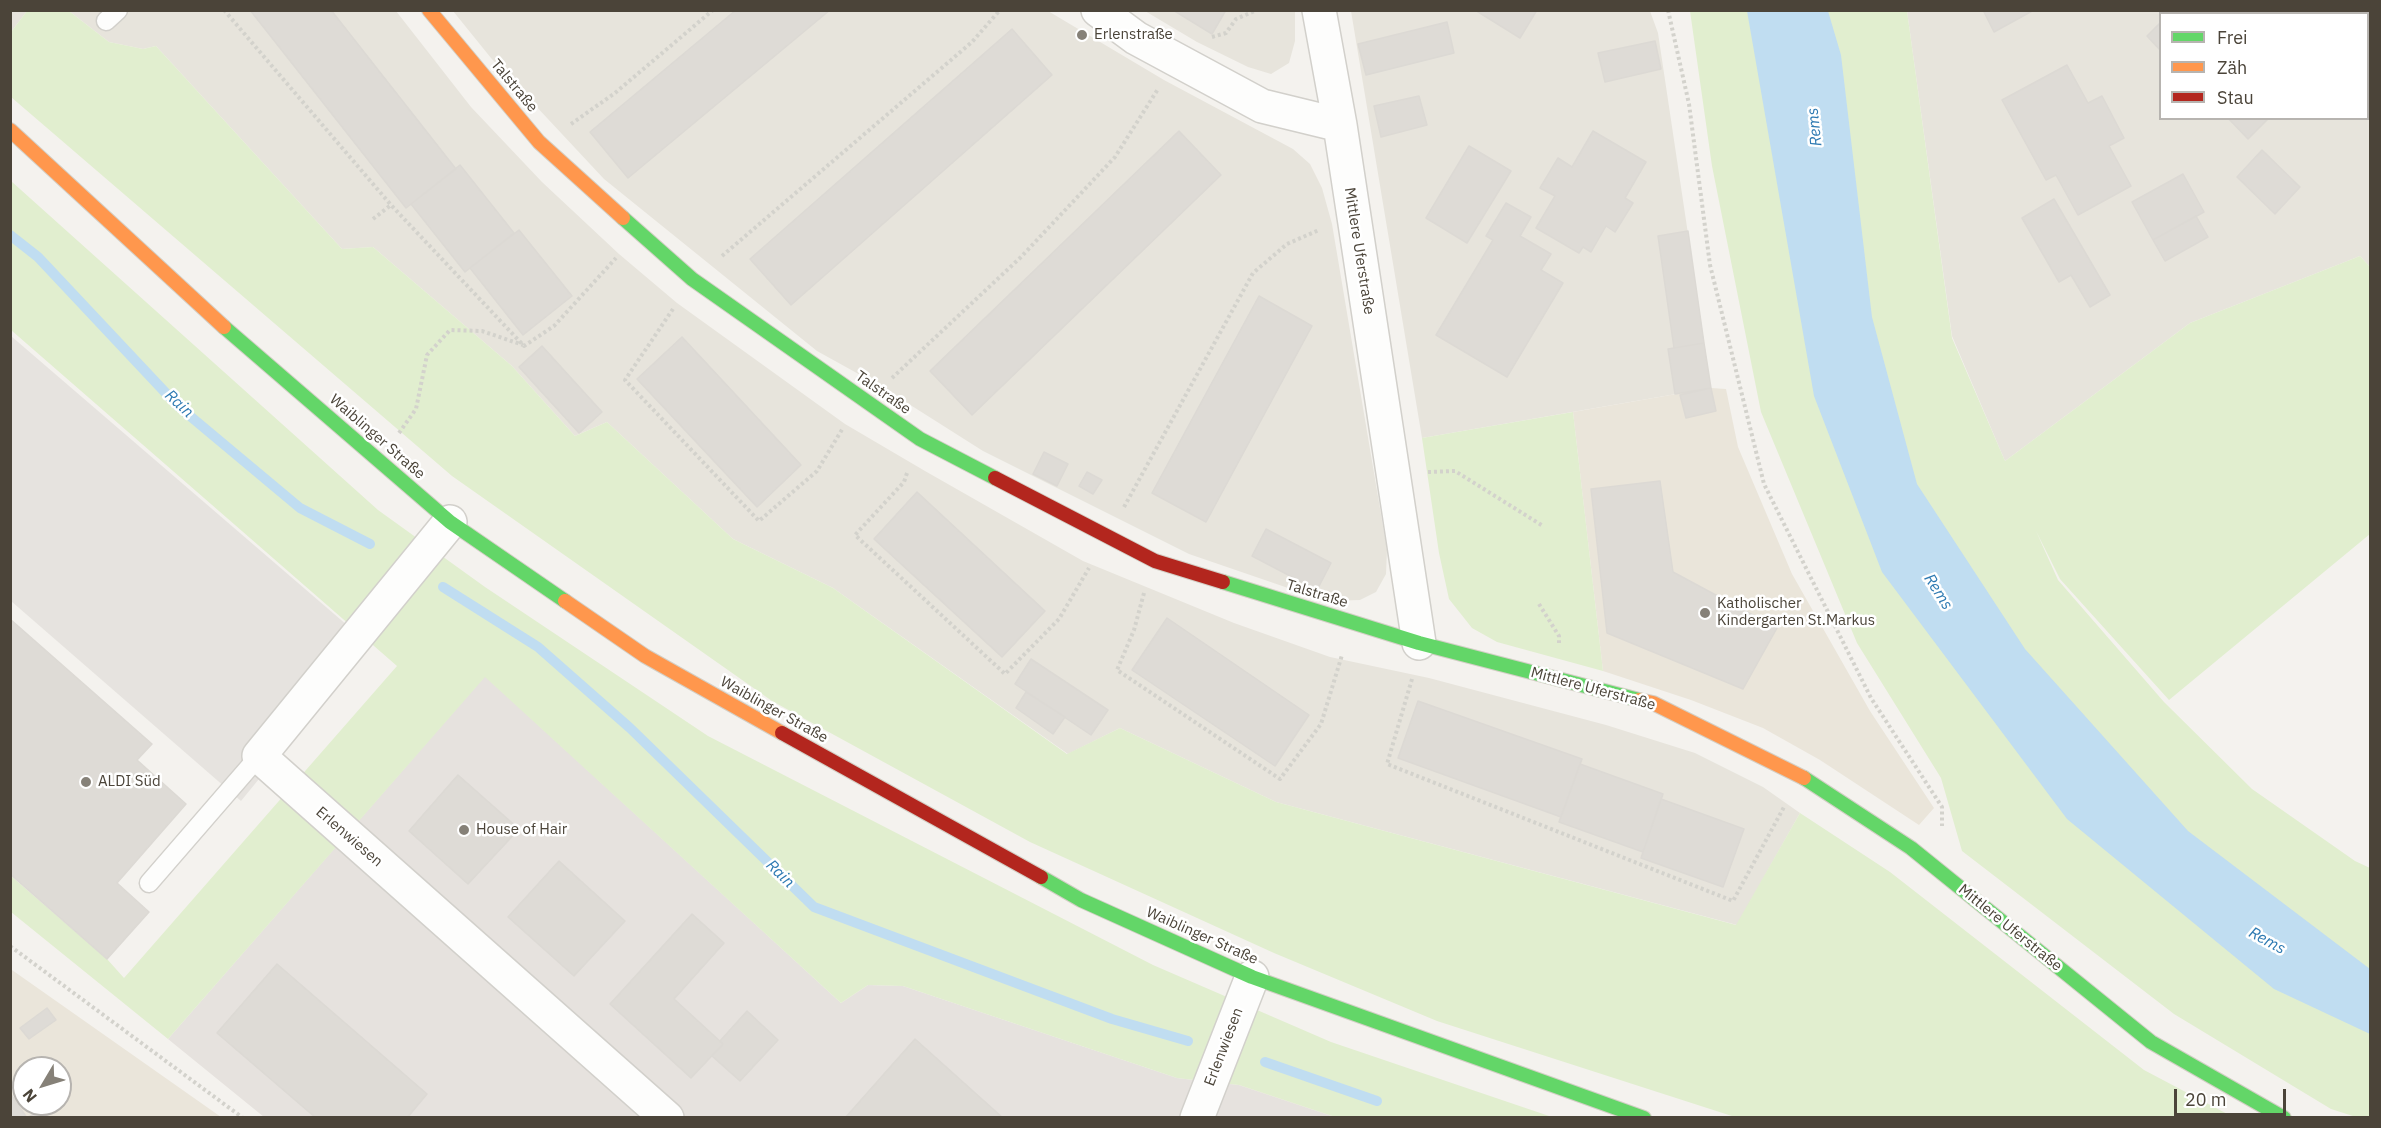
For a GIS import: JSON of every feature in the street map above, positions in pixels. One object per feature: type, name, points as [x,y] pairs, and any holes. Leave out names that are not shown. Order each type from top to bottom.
[{"type":"street","name":"Talstraße","points":[[429,10],[539,142],[640,233],[693,279],[920,439],[1155,561],[1419,643]]},
{"type":"street","points":[[1098,10],[1136,38],[1262,106],[1340,125]]},
{"type":"street","name":"Mittlere Uferstraße","points":[[1319,10],[1340,125],[1419,643],[1653,703],[1802,776],[1911,848],[2151,1042],[2284,1118]]},
{"type":"street","name":"Waiblinger Straße","points":[[10,130],[219,322],[450,522],[666,668],[1081,900],[1252,977],[1644,1118]]},
{"type":"street","points":[[259,756],[450,522]]},
{"type":"street","name":"Erlenwiesen","points":[[259,756],[667,1118]]},
{"type":"street","name":"Erlenwiesen","points":[[1197,1118],[1252,977]]},
{"type":"lane","points":[[149,883],[259,756]]},
{"type":"path","points":[[224,10],[390,205],[524,346]]},
{"type":"path","points":[[539,142],[559,133],[615,93],[713,10]]},
{"type":"path","points":[[1000,10],[972,42],[693,279],[625,380],[759,521],[816,471],[845,424],[1021,257],[1115,157],[1179,61]]},
{"type":"path","points":[[1236,19],[1257,10]]},
{"type":"path","points":[[1668,10],[1689,104],[1710,265],[1764,484],[1871,698],[1942,807],[1943,831]]},
{"type":"path","points":[[373,219],[390,205]]},
{"type":"path","points":[[920,439],[904,482],[855,535],[1005,674],[1059,619],[1107,538],[1253,273],[1287,244],[1332,224],[1354,222]]},
{"type":"path","points":[[524,346],[554,326],[640,233]]},
{"type":"path","points":[[380,460],[416,409],[427,355],[450,330],[482,331],[524,346]]},
{"type":"path","points":[[1394,477],[1455,471],[1543,526]]},
{"type":"path","points":[[1155,561],[1134,630],[1117,670],[1280,779],[1321,724],[1341,660],[1349,621]]},
{"type":"path","points":[[1419,643],[1409,695],[1387,764],[1733,901],[1802,776]]},
{"type":"path","points":[[10,946],[243,1118]]},
{"type":"shaded area","points":[[10,11],[27,11],[11,32]]},
{"type":"shaded area","points":[[69,11],[396,11],[471,107],[542,182],[619,254],[677,303],[845,424],[925,471],[1083,561],[1234,623],[1330,657],[1429,678],[1606,725],[1695,753],[1763,787],[1800,813],[1737,925],[1276,802],[1120,728],[1068,754],[833,588],[733,539],[607,422],[575,436],[512,366],[373,247],[342,249],[156,46],[143,49],[109,42]]},
{"type":"shaded area","points":[[453,11],[1048,11],[1164,80],[1293,149],[1310,164],[1322,188],[1332,224],[1387,550],[1386,574],[1376,592],[1360,600],[1326,601],[1189,554],[983,451],[882,387],[817,351],[604,179],[491,58]]},
{"type":"shaded area","points":[[1145,11],[1295,11],[1295,41],[1289,63],[1271,74],[1248,67],[1197,42]]},
{"type":"shaded area","points":[[1351,11],[1650,11],[1658,33],[1711,388],[1422,438]]},
{"type":"shaded area","points":[[1907,11],[2308,12],[2159,12],[2159,120],[2369,120],[2369,72],[2370,74],[2370,267],[2360,256],[2190,323],[2005,461],[1952,336]]},
{"type":"shaded area","points":[[11,336],[369,644],[241,801],[11,601]]},
{"type":"shaded area","name":"Katholischer Kindergarten St.Markus","points":[[1711,388],[1726,389],[1738,447],[1792,574],[1870,711],[1934,808],[1919,825],[1820,760],[1763,728],[1691,700],[1603,671],[1573,412]]},
{"type":"shaded area","points":[[485,676],[841,1003],[868,985],[903,986],[1177,1078],[1239,1085],[1335,1117],[264,1117],[168,1039]]},
{"type":"shaded area","points":[[10,969],[221,1117],[11,1117]]},
{"type":"green space","points":[[27,11],[69,11],[109,42],[143,49],[156,46],[342,249],[373,247],[512,366],[575,436],[607,422],[733,539],[833,588],[1067,754],[1120,728],[1276,802],[1736,925],[1800,813],[1890,872],[2144,1070],[2233,1117],[1735,1117],[1437,1021],[1274,953],[1030,842],[772,701],[452,476],[11,97],[11,32]]},
{"type":"green space","points":[[1690,11],[1907,11],[1952,338],[2005,461],[2190,323],[2360,256],[2370,267],[2370,534],[2169,700],[2060,579],[2036,531],[2058,580],[2164,702],[2252,789],[2355,861],[2370,868],[2370,1117],[2356,1117],[2331,1109],[2174,1014],[1962,851],[1941,778],[1857,643],[1761,412],[1712,166]]},
{"type":"green space","points":[[11,181],[378,510],[485,587],[708,736],[1153,965],[1331,1042],[1552,1117],[1335,1117],[1239,1085],[1177,1078],[903,986],[868,985],[841,1003],[485,677],[168,1039],[11,912],[11,876],[107,959],[124,978],[397,666],[11,330]]},
{"type":"green space","points":[[1573,412],[1603,671],[1497,642],[1472,628],[1449,599],[1439,553],[1422,438]]},
{"type":"water","name":"Rems","points":[[1747,11],[1828,11],[1841,55],[1872,317],[1917,484],[2025,649],[2188,831],[2370,969],[2370,1034],[2274,989],[2067,819],[1882,572],[1814,396]]},
{"type":"building","points":[[250,10],[331,10],[456,169],[406,208]]},
{"type":"building","points":[[736,10],[830,10],[628,178],[590,132]]},
{"type":"building","points":[[1173,10],[1226,10],[1212,34]]},
{"type":"building","points":[[1475,10],[1537,10],[1520,38]]},
{"type":"building","points":[[1983,10],[2034,10],[1994,32]]},
{"type":"building","points":[[2173,10],[2211,10],[2212,12],[2172,12]]},
{"type":"building","points":[[1447,22],[1454,53],[1366,75],[1358,44]]},
{"type":"building","points":[[2159,24],[2159,49],[2147,36]]},
{"type":"building","points":[[1012,29],[1052,75],[791,305],[750,259]]},
{"type":"building","points":[[1655,41],[1661,69],[1605,82],[1598,53]]},
{"type":"building","points":[[2067,65],[2088,103],[2102,96],[2124,138],[2109,146],[2131,186],[2078,215],[2056,175],[2046,180],[2002,100]]},
{"type":"building","points":[[1419,96],[1427,125],[1381,137],[1374,106]]},
{"type":"building","points":[[2230,120],[2267,120],[2248,139]]},
{"type":"building","points":[[1179,131],[1221,175],[972,415],[930,371]]},
{"type":"building","points":[[1593,131],[1646,162],[1625,198],[1633,203],[1615,232],[1606,226],[1591,252],[1583,247],[1579,253],[1536,228],[1555,196],[1540,188],[1558,158],[1572,167]]},
{"type":"building","points":[[1469,146],[1511,171],[1467,243],[1426,218]]},
{"type":"building","points":[[2262,150],[2300,187],[2275,214],[2237,177]]},
{"type":"building","points":[[460,165],[514,233],[465,272],[411,204]]},
{"type":"building","points":[[2183,174],[2204,212],[2153,240],[2132,202]]},
{"type":"building","points":[[2054,199],[2110,295],[2090,307],[2071,275],[2059,282],[2022,218]]},
{"type":"building","points":[[1506,203],[1531,217],[1520,236],[1551,254],[1541,270],[1563,283],[1507,377],[1436,335],[1493,240],[1486,236]]},
{"type":"building","points":[[2196,216],[2208,237],[2165,261],[2153,240]]},
{"type":"building","points":[[519,230],[572,296],[523,335],[470,268]]},
{"type":"building","points":[[1688,231],[1704,343],[1674,348],[1658,236]]},
{"type":"building","points":[[1259,296],[1312,326],[1206,522],[1152,493]]},
{"type":"building","points":[[682,337],[801,465],[757,507],[637,379]]},
{"type":"building","points":[[1704,343],[1711,388],[1675,394],[1668,349]]},
{"type":"building","points":[[542,346],[602,412],[579,433],[519,367]]},
{"type":"building","points":[[1711,388],[1716,411],[1686,418],[1680,395]]},
{"type":"building","points":[[1044,452],[1068,464],[1057,486],[1033,474]]},
{"type":"building","points":[[1087,472],[1102,480],[1093,494],[1079,486]]},
{"type":"building","name":"Katholischer Kindergarten St.Markus","points":[[1660,481],[1673,572],[1777,628],[1743,689],[1607,633],[1591,489]]},
{"type":"building","points":[[917,492],[1045,611],[1002,657],[874,539]]},
{"type":"building","points":[[1266,529],[1331,563],[1317,590],[1252,556]]},
{"type":"building","points":[[1167,618],[1309,715],[1275,766],[1132,670]]},
{"type":"building","name":"ALDI Süd","points":[[10,619],[152,744],[137,760],[186,804],[117,883],[149,912],[107,959],[10,874]]},
{"type":"building","points":[[1031,659],[1108,710],[1091,735],[1015,684]]},
{"type":"building","points":[[1026,692],[1065,717],[1053,734],[1016,708]]},
{"type":"building","points":[[1418,701],[1582,759],[1561,817],[1398,758]]},
{"type":"building","points":[[1580,764],[1663,794],[1643,852],[1559,822]]},
{"type":"building","name":"House of Hair","points":[[458,775],[519,829],[468,884],[409,831]]},
{"type":"building","points":[[1661,799],[1744,829],[1723,887],[1641,858]]},
{"type":"building","points":[[559,861],[625,921],[574,976],[508,917]]},
{"type":"building","points":[[692,914],[724,943],[674,999],[723,1044],[691,1078],[610,1004]]},
{"type":"building","points":[[277,964],[427,1094],[407,1118],[316,1118],[217,1033]]},
{"type":"building","points":[[47,1008],[56,1020],[29,1039],[20,1028]]},
{"type":"building","points":[[747,1011],[778,1040],[740,1081],[712,1056],[723,1044],[720,1041]]},
{"type":"building","points":[[915,1039],[1003,1118],[845,1118]]},
{"type":"building","points":[[10,1093],[12,1116],[26,1116],[27,1118],[10,1118]]},
{"type":"building","points":[[47,1116],[47,1118],[27,1118]]},
{"type":"waterway","name":"Rain","points":[[10,235],[38,257],[178,406],[300,508],[370,544]]},
{"type":"waterway","name":"Rain","points":[[443,587],[538,647],[630,728],[814,907],[1112,1019],[1188,1041]]},
{"type":"waterway","points":[[1265,1062],[1377,1101]]},
{"type":"traffic: fast","points":[[623,218],[692,279],[920,439],[995,478]]},
{"type":"traffic: fast","points":[[224,327],[450,522],[565,601]]},
{"type":"traffic: fast","points":[[1223,582],[1419,643],[1639,700]]},
{"type":"traffic: fast","points":[[1804,778],[1911,848],[2151,1042],[2284,1118]]},
{"type":"traffic: fast","points":[[1041,877],[1081,900],[1252,977],[1644,1118]]},
{"type":"traffic: slow","points":[[429,10],[539,142],[623,218]]},
{"type":"traffic: slow","points":[[10,130],[224,327]]},
{"type":"traffic: slow","points":[[565,601],[645,656],[782,733]]},
{"type":"traffic: slow","points":[[1639,700],[1653,703],[1804,778]]},
{"type":"traffic: jam","points":[[995,478],[1155,561],[1223,582]]},
{"type":"traffic: jam","points":[[782,733],[1041,877]]},
{"type":"place","name":"Erlenstraße","points":[[1082,35]]},
{"type":"place","name":"Katholischer Kindergarten St.Markus","points":[[1705,613]]},
{"type":"place","name":"ALDI Süd","points":[[86,782]]},
{"type":"place","name":"House of Hair","points":[[464,830]]}]
